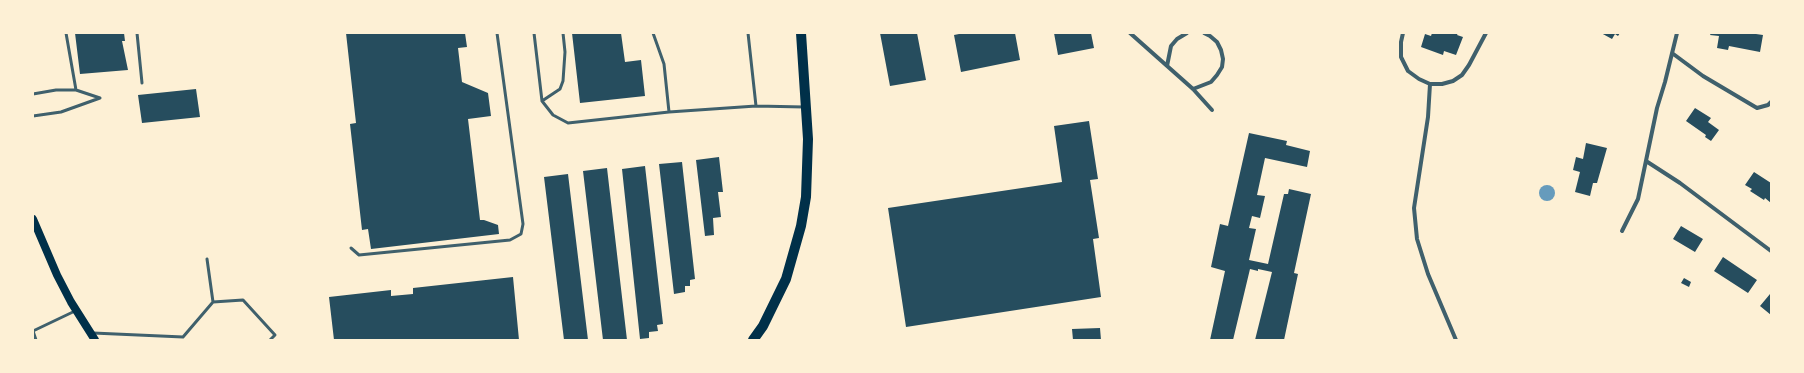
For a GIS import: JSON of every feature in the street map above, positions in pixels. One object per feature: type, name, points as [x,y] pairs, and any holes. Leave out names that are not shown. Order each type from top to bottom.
[{"type":"main road","points":[[753,340],[763,326],[786,279],[801,226],[806,190],[808,139],[801,33]]},
{"type":"main road","points":[[33,219],[57,275],[93,337]]},
{"type":"street","points":[[1130,33],[1192,89],[1212,110]]},
{"type":"street","points":[[1167,66],[1171,46],[1177,38],[1187,33]]},
{"type":"street","points":[[1192,89],[1211,82],[1218,76],[1222,67],[1222,50],[1217,42],[1204,33]]},
{"type":"street","points":[[1403,33],[1401,42],[1401,57],[1408,70],[1418,79],[1430,84],[1442,84],[1453,81],[1462,75],[1486,33]]},
{"type":"street","points":[[1622,231],[1638,198],[1657,108],[1677,33]]},
{"type":"street","points":[[1672,53],[1703,76],[1757,108],[1768,105],[1771,102]]},
{"type":"street","points":[[1430,84],[1428,117],[1414,208],[1417,239],[1428,274],[1456,340]]},
{"type":"street","points":[[1646,161],[1680,183],[1771,251]]},
{"type":"lane","points":[[66,33],[76,90]]},
{"type":"lane","points":[[137,33],[142,83]]},
{"type":"lane","points":[[351,248],[359,255],[510,240],[521,234],[523,224],[497,33]]},
{"type":"lane","points":[[534,33],[542,101],[553,115],[568,123],[669,112],[756,106],[806,107]]},
{"type":"lane","points":[[542,101],[560,89],[562,85],[565,52],[563,33]]},
{"type":"lane","points":[[654,33],[664,64],[669,112]]},
{"type":"lane","points":[[748,33],[756,106]]},
{"type":"lane","points":[[33,94],[56,90],[76,90],[100,98],[62,112],[33,116]]},
{"type":"lane","points":[[207,259],[213,302]]},
{"type":"lane","points":[[93,337],[183,337],[213,302],[243,300],[275,335],[270,340]]},
{"type":"lane","points":[[36,340],[33,331],[76,310]]},
{"type":"water","points":[[1547,185],[1553,187],[1555,193],[1553,199],[1547,201],[1541,199],[1539,193],[1541,187]]},
{"type":"building","points":[[75,33],[124,33],[125,41],[122,41],[128,70],[80,74]]},
{"type":"building","points":[[346,33],[465,33],[467,47],[458,48],[462,82],[488,93],[491,116],[468,119],[480,220],[498,225],[499,234],[371,249],[368,229],[362,230],[350,124],[356,123]]},
{"type":"building","points":[[572,33],[621,33],[625,62],[641,60],[645,96],[580,103]]},
{"type":"building","points":[[880,33],[917,33],[926,80],[890,86]]},
{"type":"building","points":[[964,33],[1015,33],[1020,60],[961,72],[954,35]]},
{"type":"building","points":[[1054,33],[1091,33],[1094,48],[1058,55]]},
{"type":"building","points":[[1432,33],[1458,33],[1457,35],[1463,37],[1456,55],[1444,51],[1443,55],[1421,47],[1425,34],[1431,36]]},
{"type":"building","points":[[1601,33],[1620,33],[1618,36],[1615,34],[1612,39]]},
{"type":"building","points":[[1711,33],[1749,33],[1763,35],[1760,52],[1729,46],[1728,50],[1717,48],[1719,36],[1710,35]]},
{"type":"building","points":[[196,89],[200,117],[142,123],[138,95]]},
{"type":"building","points":[[1695,108],[1711,118],[1708,122],[1719,130],[1711,141],[1705,137],[1706,135],[1686,121]]},
{"type":"building","points":[[1089,121],[1098,179],[1090,180],[1099,238],[1093,239],[1101,297],[906,327],[888,208],[1062,182],[1054,126]]},
{"type":"building","points":[[1249,133],[1287,141],[1286,145],[1310,151],[1307,167],[1265,158],[1257,195],[1265,196],[1260,218],[1252,216],[1249,228],[1256,229],[1249,260],[1268,264],[1284,194],[1288,194],[1289,189],[1311,194],[1294,273],[1298,274],[1284,340],[1255,340],[1272,272],[1250,269],[1233,340],[1210,340],[1225,271],[1211,267],[1220,224],[1228,226]]},
{"type":"building","points":[[1586,143],[1607,148],[1597,183],[1593,183],[1590,196],[1575,192],[1580,172],[1573,170],[1576,157],[1583,159]]},
{"type":"building","points":[[719,157],[723,192],[718,192],[721,217],[713,218],[714,235],[705,236],[696,160]]},
{"type":"building","points":[[682,162],[695,279],[690,280],[690,286],[685,286],[685,292],[674,294],[659,164]]},
{"type":"building","points":[[645,166],[663,324],[657,325],[658,331],[649,332],[649,338],[640,339],[622,169]]},
{"type":"building","points":[[607,168],[627,340],[603,340],[583,171]]},
{"type":"building","points":[[1754,172],[1771,183],[1771,203],[1765,198],[1764,200],[1750,191],[1752,189],[1745,185]]},
{"type":"building","points":[[568,174],[588,340],[564,340],[544,177]]},
{"type":"building","points":[[1681,226],[1703,239],[1695,252],[1673,239]]},
{"type":"building","points":[[1723,257],[1757,280],[1748,293],[1714,271]]},
{"type":"building","points":[[513,277],[519,340],[334,340],[329,297],[391,290],[391,296],[413,294],[413,288]]},
{"type":"building","points":[[1684,278],[1691,282],[1689,287],[1681,283]]},
{"type":"building","points":[[1770,294],[1771,295],[1771,315],[1760,306]]},
{"type":"building","points":[[1100,328],[1101,340],[1073,340],[1072,329]]}]
